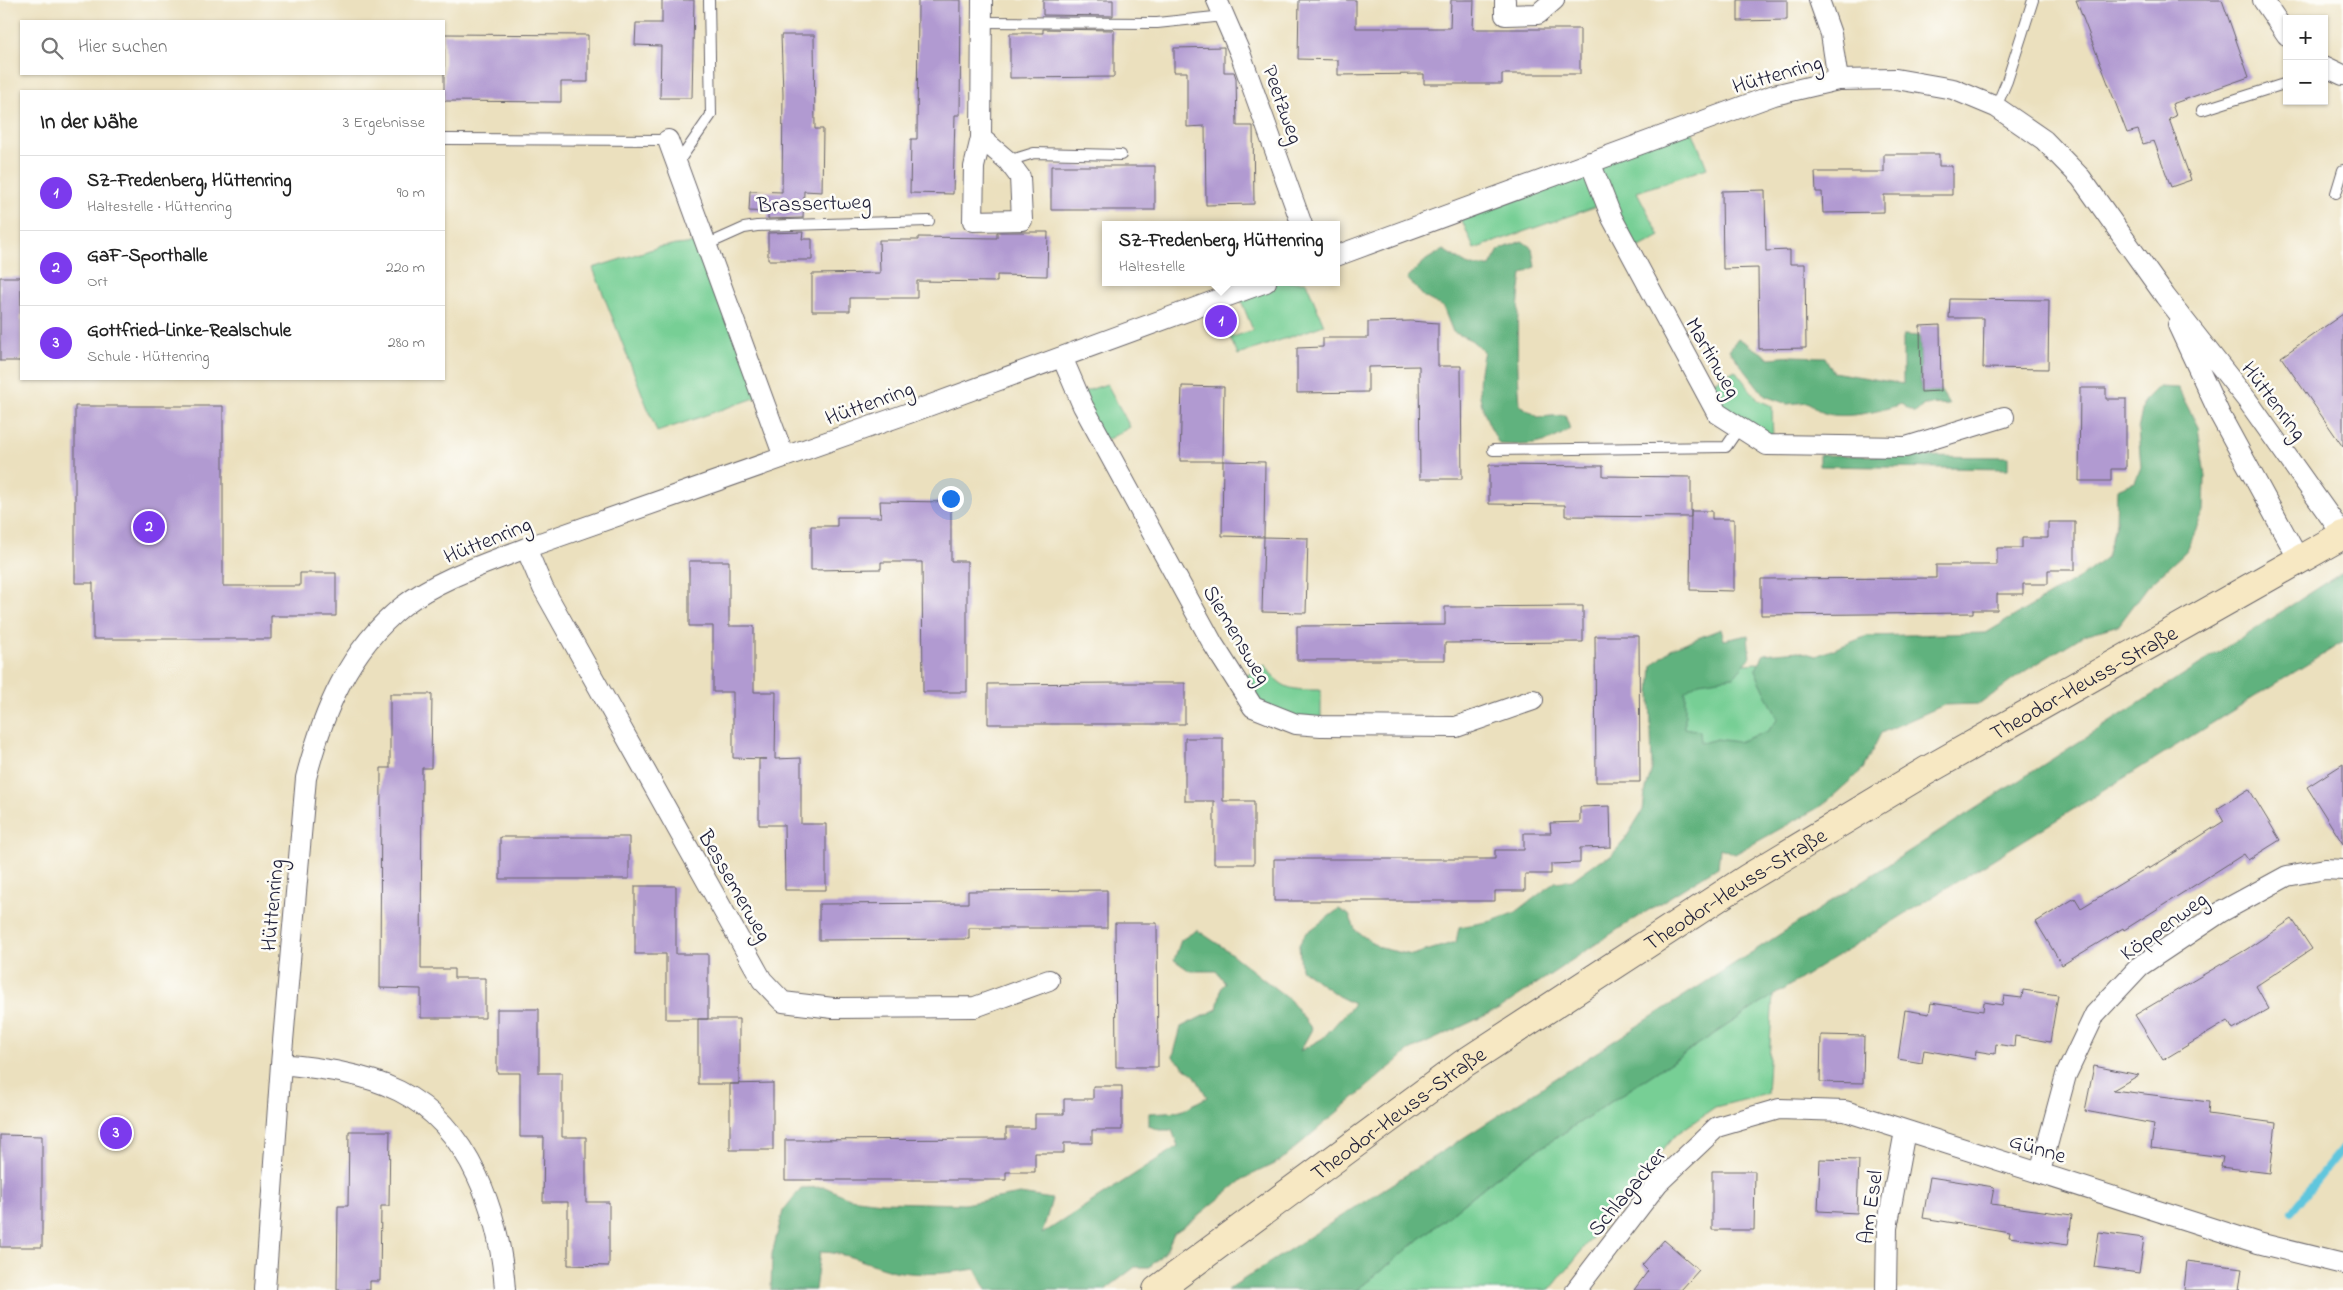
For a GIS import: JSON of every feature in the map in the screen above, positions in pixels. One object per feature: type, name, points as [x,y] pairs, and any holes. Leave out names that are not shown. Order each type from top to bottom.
[{"type":"street","points":[[982,0],[982,138],[974,167],[973,220],[1022,220],[1020,177],[1008,161],[982,138]]},
{"type":"street","points":[[1504,0],[1505,15],[1538,14],[1554,0]]},
{"type":"street","points":[[1819,0],[1831,34],[1838,80]]},
{"type":"street","points":[[2263,0],[2283,29]]},
{"type":"street","name":"Peetzweg","points":[[1221,8],[1240,53],[1301,221]]},
{"type":"street","points":[[2328,68],[2343,75]]},
{"type":"street","name":"Hüttenring","points":[[1340,255],[1774,95],[1838,80],[1896,79],[1953,90],[1996,107],[2044,140],[2082,178],[2165,296],[2247,400],[2343,535]]},
{"type":"street","points":[[668,140],[784,457]]},
{"type":"street","name":"Martinweg","points":[[1590,162],[1612,218],[1717,414],[1739,428],[1767,445],[1906,447],[2004,417]]},
{"type":"street","name":"Hüttenring","points":[[265,1290],[281,1064],[306,778],[316,738],[331,699],[352,660],[377,630],[404,606],[457,576],[526,548],[784,457],[1255,286]]},
{"type":"street","name":"Hüttenring","points":[[2165,296],[2220,416],[2299,560]]},
{"type":"street","name":"Siemensweg","points":[[1062,356],[1083,406],[1213,644],[1253,707],[1296,724],[1456,727],[1533,700]]},
{"type":"street","name":"Theodor-Heuss-Straße","points":[[1157,1290],[1463,1064],[1748,878],[1926,771],[2343,535]]},
{"type":"street","name":"Bessemerweg","points":[[526,548],[543,588],[762,980],[783,1002],[833,1008],[975,1007],[1048,980]]},
{"type":"street","name":"Köppenweg","points":[[2040,1172],[2066,1074],[2095,1014],[2140,966],[2221,912],[2287,876],[2325,869],[2343,870]]},
{"type":"street","points":[[281,1064],[313,1068],[375,1082],[398,1090],[429,1112],[467,1155],[478,1178],[491,1212],[499,1244],[505,1290]]},
{"type":"street","name":"Günne","points":[[1717,1127],[1779,1109],[1845,1111],[2258,1243],[2343,1264]]},
{"type":"street","name":"Schlagacker","points":[[1576,1290],[1658,1183],[1717,1127]]},
{"type":"street","name":"Am Esel","points":[[1886,1290],[1887,1228],[1905,1131]]},
{"type":"lane","points":[[677,164],[711,115],[710,0]]},
{"type":"lane","points":[[1996,107],[2007,81],[2033,0]]},
{"type":"lane","points":[[982,22],[1157,24],[1221,8]]},
{"type":"lane","points":[[2202,110],[2283,84]]},
{"type":"lane","points":[[445,139],[668,140]]},
{"type":"lane","points":[[1008,161],[1034,152],[1121,155]]},
{"type":"lane","points":[[2336,194],[2343,170]]},
{"type":"lane","name":"Brassertweg","points":[[706,245],[744,228],[757,226],[928,221]]},
{"type":"lane","points":[[1493,450],[1726,447],[1739,428]]},
{"type":"green space","points":[[1690,125],[1707,168],[1637,192],[1660,236],[1629,253],[1606,203],[1474,249],[1458,211]]},
{"type":"green space","points":[[1522,241],[1532,248],[1535,267],[1522,274],[1518,307],[1517,340],[1520,405],[1538,417],[1565,415],[1570,429],[1552,439],[1536,444],[1499,444],[1483,410],[1479,389],[1484,351],[1471,340],[1453,332],[1443,307],[1424,297],[1407,278],[1426,260],[1443,250],[1470,266],[1490,266],[1499,250]]},
{"type":"green space","points":[[704,242],[761,396],[657,432],[593,268],[659,247]]},
{"type":"green space","points":[[1256,286],[1308,286],[1324,325],[1238,355],[1230,338],[1253,330],[1238,293]]},
{"type":"green space","points":[[1903,335],[1920,336],[1921,392],[1941,391],[1949,404],[1924,405],[1915,413],[1901,404],[1873,412],[1842,416],[1824,413],[1808,402],[1787,404],[1765,396],[1729,350],[1738,338],[1770,358],[1792,356],[1825,357],[1833,372],[1903,384]]},
{"type":"green space","points":[[1735,370],[1758,400],[1772,406],[1773,445],[1767,445],[1703,388]]},
{"type":"green space","points":[[1107,384],[1130,427],[1103,442],[1077,394]]},
{"type":"green space","points":[[2158,387],[2178,388],[2198,427],[2205,477],[2204,511],[2186,551],[2148,586],[2119,625],[2084,635],[2025,671],[1980,704],[1944,705],[1881,733],[1863,769],[1823,805],[1735,854],[1720,848],[1718,867],[1620,928],[1499,1009],[1409,1051],[1280,1161],[1243,1179],[1191,1222],[1174,1233],[1167,1249],[1150,1267],[1135,1267],[1105,1290],[986,1290],[975,1269],[955,1272],[905,1273],[839,1254],[820,1252],[815,1290],[771,1290],[772,1254],[783,1211],[801,1188],[825,1187],[849,1198],[882,1202],[964,1204],[1020,1194],[1052,1199],[1042,1234],[1178,1146],[1172,1130],[1159,1130],[1149,1126],[1149,1113],[1181,1111],[1207,1097],[1195,1076],[1173,1057],[1181,1027],[1217,1009],[1221,989],[1225,982],[1216,971],[1190,971],[1174,960],[1181,940],[1197,930],[1224,948],[1290,1000],[1312,1029],[1300,1051],[1323,1038],[1354,1004],[1338,996],[1301,969],[1299,945],[1305,934],[1339,909],[1349,915],[1356,931],[1380,948],[1412,955],[1456,942],[1459,927],[1492,921],[1516,912],[1555,882],[1572,880],[1600,860],[1611,856],[1624,841],[1643,810],[1645,793],[1652,768],[1650,693],[1652,666],[1672,648],[1721,629],[1724,640],[1748,635],[1750,658],[1733,677],[1699,682],[1685,691],[1685,728],[1700,731],[1701,743],[1717,739],[1738,742],[1768,731],[1778,719],[1755,671],[1764,654],[1799,651],[1816,656],[1867,636],[1986,633],[2085,574],[2107,557],[2116,522],[2117,489],[2135,482],[2141,467],[2138,430],[2144,401]]},
{"type":"green space","points":[[1819,455],[2008,457],[2008,469],[1819,466]]},
{"type":"green space","points":[[2343,572],[2343,642],[1755,1007],[1495,1178],[1357,1290],[1227,1290]]},
{"type":"green space","points":[[1758,663],[1792,728],[1710,782],[1675,755],[1675,681],[1735,665]]},
{"type":"green space","points":[[1265,665],[1277,680],[1288,687],[1302,690],[1321,690],[1321,726],[1253,707],[1237,681]]},
{"type":"green space","points":[[1773,995],[1767,1094],[1715,1107],[1674,1136],[1550,1290],[1357,1290],[1495,1178]]},
{"type":"building","points":[[662,0],[694,0],[692,98],[660,98],[661,46],[635,45],[636,23],[662,23]]},
{"type":"building","points":[[918,0],[961,0],[960,115],[955,115],[953,194],[910,193],[911,139],[917,139]]},
{"type":"building","points":[[1043,0],[1113,0],[1113,16],[1043,15]]},
{"type":"building","points":[[1299,0],[1356,0],[1356,28],[1450,28],[1451,0],[1474,0],[1473,29],[1580,29],[1580,74],[1502,74],[1502,84],[1424,84],[1424,74],[1338,75],[1338,60],[1298,59]]},
{"type":"building","points":[[1738,0],[1787,0],[1787,20],[1738,21]]},
{"type":"building","points":[[2076,0],[2222,0],[2249,77],[2172,104],[2176,116],[2169,119],[2191,180],[2171,187],[2154,141],[2143,144],[2138,130],[2127,133]]},
{"type":"building","points":[[1043,29],[1114,30],[1114,77],[1010,78],[1010,33],[1043,33]]},
{"type":"building","points":[[445,34],[588,35],[588,82],[561,82],[561,102],[445,101]]},
{"type":"building","points":[[781,35],[814,35],[815,129],[823,129],[822,192],[804,191],[803,218],[768,219],[768,212],[749,211],[750,191],[782,192],[783,94]]},
{"type":"building","points":[[1224,47],[1224,72],[1234,72],[1236,78],[1237,126],[1253,126],[1254,204],[1206,205],[1205,126],[1187,127],[1187,72],[1174,72],[1174,48]]},
{"type":"building","points":[[1884,154],[1939,154],[1939,166],[1952,166],[1952,195],[1884,195],[1884,212],[1823,213],[1822,192],[1816,192],[1815,172],[1884,172]]},
{"type":"building","points":[[1051,166],[1155,166],[1155,210],[1051,210]]},
{"type":"building","points":[[1765,190],[1766,251],[1790,250],[1790,264],[1805,264],[1806,348],[1759,349],[1758,268],[1723,269],[1722,191]]},
{"type":"building","points":[[803,232],[802,239],[812,239],[812,260],[768,260],[768,233]]},
{"type":"building","points":[[997,232],[1048,232],[1047,276],[997,275],[997,282],[917,281],[917,298],[850,298],[850,311],[812,311],[812,274],[880,273],[879,240],[918,240],[918,237],[997,238]]},
{"type":"building","points":[[0,277],[20,277],[20,361],[0,361]]},
{"type":"building","points":[[1950,299],[2049,300],[2048,369],[1983,368],[1984,318],[1949,318]]},
{"type":"building","points":[[2343,314],[2343,447],[2281,357]]},
{"type":"building","points":[[1411,321],[1438,323],[1438,366],[1461,366],[1462,479],[1420,479],[1419,366],[1368,367],[1368,392],[1297,393],[1297,348],[1323,347],[1323,338],[1368,338],[1368,322]]},
{"type":"building","points":[[1940,325],[1941,391],[1921,392],[1920,326]]},
{"type":"building","points":[[1182,386],[1224,387],[1223,461],[1180,461]]},
{"type":"building","points":[[2080,388],[2106,388],[2106,399],[2126,399],[2126,469],[2111,469],[2111,481],[2079,481]]},
{"type":"building","points":[[75,406],[223,406],[223,586],[300,586],[300,573],[336,573],[336,616],[271,616],[271,639],[93,639],[93,583],[75,583]]},
{"type":"building","points":[[1223,461],[1265,462],[1264,537],[1222,536]]},
{"type":"building","points":[[1489,465],[1603,466],[1603,476],[1691,477],[1691,517],[1565,516],[1565,505],[1489,504]]},
{"type":"building","points":[[880,501],[951,502],[951,561],[967,561],[967,692],[923,692],[922,562],[881,562],[881,569],[811,570],[811,526],[837,526],[837,517],[881,517]]},
{"type":"building","points":[[1691,511],[1712,511],[1712,519],[1734,519],[1734,591],[1690,590]]},
{"type":"building","points":[[2048,522],[2075,522],[2075,570],[2048,570],[2048,584],[2023,584],[2023,594],[1997,594],[1997,610],[1973,610],[1973,613],[1761,615],[1761,579],[1936,578],[1936,565],[1997,565],[1997,548],[2022,548],[2022,538],[2048,538]]},
{"type":"building","points":[[1264,537],[1308,538],[1306,613],[1262,612]]},
{"type":"building","points":[[689,561],[729,561],[729,626],[754,626],[754,692],[776,692],[775,759],[801,758],[801,824],[826,824],[826,890],[785,890],[784,825],[759,825],[759,759],[767,759],[733,758],[733,692],[713,692],[713,626],[689,626]]},
{"type":"building","points":[[1583,606],[1583,642],[1445,643],[1445,660],[1297,660],[1297,626],[1445,625],[1445,607]]},
{"type":"building","points":[[1595,636],[1639,636],[1640,782],[1596,782]]},
{"type":"building","points":[[1185,683],[1185,724],[988,724],[988,684]]},
{"type":"building","points":[[390,694],[432,694],[431,768],[422,768],[421,969],[454,969],[454,978],[485,978],[485,1018],[421,1018],[421,989],[380,988],[381,768],[390,768]]},
{"type":"building","points":[[1185,738],[1223,738],[1223,801],[1254,801],[1254,864],[1214,864],[1214,801],[1185,801]]},
{"type":"building","points":[[2343,764],[2343,844],[2307,787]]},
{"type":"building","points":[[2249,789],[2280,840],[2248,860],[2244,854],[2124,930],[2123,928],[2062,965],[2036,922],[2075,898],[2081,908],[2148,867],[2149,869],[2224,821],[2217,809]]},
{"type":"building","points":[[1610,806],[1611,847],[1580,848],[1580,863],[1551,864],[1551,874],[1525,874],[1525,891],[1495,891],[1495,901],[1274,901],[1274,859],[1495,859],[1495,850],[1524,850],[1524,833],[1551,833],[1550,823],[1580,822],[1580,807]]},
{"type":"building","points":[[500,837],[629,837],[629,879],[500,879]]},
{"type":"building","points":[[635,886],[676,886],[676,954],[708,954],[708,1019],[666,1019],[666,954],[635,954]]},
{"type":"building","points":[[1107,890],[1107,928],[969,928],[969,939],[819,940],[819,904],[968,903],[968,891]]},
{"type":"building","points":[[2292,919],[2312,949],[2256,986],[2269,1009],[2233,1030],[2228,1021],[2163,1060],[2135,1015],[2247,949]]},
{"type":"building","points":[[1115,923],[1157,923],[1158,1067],[1116,1067]]},
{"type":"building","points":[[2023,990],[2058,995],[2050,1042],[2015,1036],[2014,1047],[1996,1044],[1995,1054],[1976,1051],[1975,1059],[1924,1050],[1922,1063],[1898,1059],[1905,1010],[1929,1014],[1931,1003],[1983,1011],[1984,1002],[2002,1005],[2004,996],[2022,998]]},
{"type":"building","points":[[497,1009],[539,1009],[539,1073],[562,1073],[562,1137],[586,1137],[586,1202],[609,1202],[609,1266],[568,1265],[568,1202],[543,1202],[544,1137],[520,1137],[520,1073],[497,1073]]},
{"type":"building","points":[[698,1019],[739,1019],[739,1084],[698,1084]]},
{"type":"building","points":[[1821,1035],[1864,1036],[1863,1083],[1820,1082]]},
{"type":"building","points":[[2094,1066],[2139,1075],[2113,1090],[2209,1102],[2208,1114],[2276,1123],[2270,1173],[2221,1167],[2223,1157],[2151,1148],[2154,1124],[2085,1111]]},
{"type":"building","points":[[773,1083],[773,1150],[730,1150],[730,1084]]},
{"type":"building","points":[[1093,1086],[1122,1086],[1122,1130],[1092,1130],[1092,1143],[1064,1143],[1064,1153],[1035,1153],[1035,1172],[1006,1172],[1006,1180],[785,1180],[785,1140],[1006,1139],[1006,1128],[1035,1128],[1035,1114],[1064,1114],[1064,1099],[1093,1099]]},
{"type":"building","points":[[349,1131],[390,1131],[389,1206],[381,1206],[380,1281],[370,1281],[370,1290],[337,1290],[338,1206],[348,1206]]},
{"type":"building","points":[[0,1135],[42,1136],[42,1247],[0,1247]]},
{"type":"building","points":[[1820,1159],[1859,1160],[1857,1213],[1818,1211]]},
{"type":"building","points":[[1712,1171],[1755,1171],[1754,1230],[1712,1230]]},
{"type":"building","points":[[1930,1177],[1994,1187],[1991,1204],[2072,1215],[2068,1245],[2009,1237],[2010,1232],[1923,1218]]},
{"type":"building","points":[[2099,1232],[2144,1238],[2139,1273],[2094,1267]]},
{"type":"building","points":[[1664,1240],[1699,1270],[1681,1290],[1634,1290],[1648,1271],[1642,1265]]},
{"type":"building","points":[[2187,1261],[2242,1268],[2239,1290],[2184,1290]]},
{"type":"waterway","points":[[2292,1211],[2343,1148]]},
{"type":"place","name":"SZ-Fredenberg, Hüttenring","points":[[1221,321]]},
{"type":"place","name":"GaF-Sporthalle","points":[[149,527]]},
{"type":"place","name":"Gottfried-Linke-Realschule","points":[[116,1133]]}]
